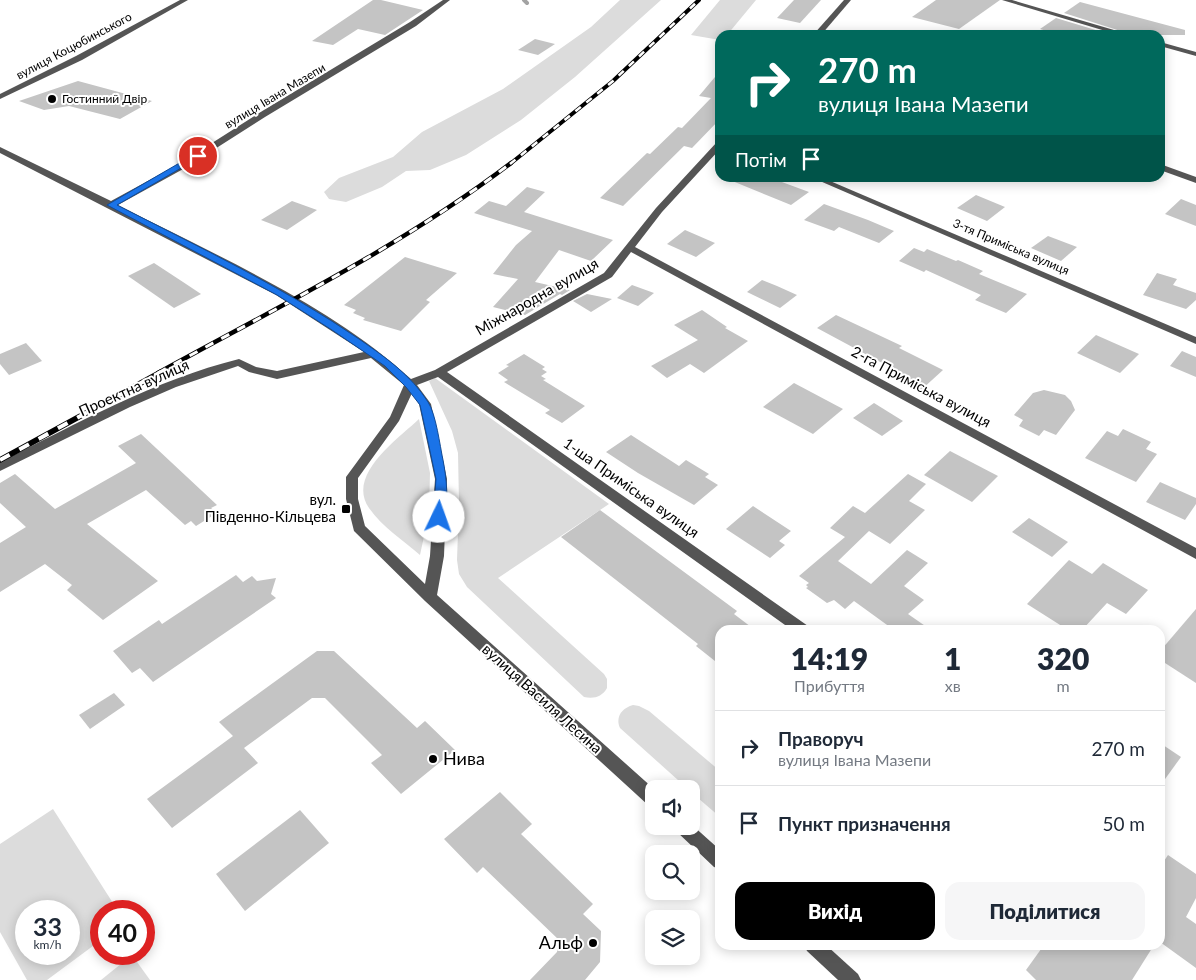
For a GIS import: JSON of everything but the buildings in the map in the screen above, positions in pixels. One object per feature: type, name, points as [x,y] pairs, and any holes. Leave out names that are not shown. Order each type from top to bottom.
[{"type":"street","name":"вулиця Коцюбинського","points":[[0,98],[79,58],[185,0]]},
{"type":"street","name":"вулиця Івана Мазепи","points":[[111,205],[182,166],[262,115],[413,24],[447,0]]},
{"type":"street","points":[[821,30],[848,0]]},
{"type":"street","points":[[1005,0],[1110,30]]},
{"type":"street","points":[[1165,45],[1196,54]]},
{"type":"street","name":"Міжнародна вулиця","points":[[410,384],[439,372],[608,275],[659,210],[715,149]]},
{"type":"street","points":[[0,150],[111,205],[280,293],[336,328],[388,364],[410,384],[425,404],[441,479],[437,556],[430,597]]},
{"type":"street","points":[[1165,169],[1196,180]]},
{"type":"street","name":"3-тя Приміська вулиця","points":[[825,182],[1196,341]]},
{"type":"street","name":"2-га Приміська вулиця","points":[[630,248],[1196,554]]},
{"type":"street","name":"Проектна вулиця","points":[[0,467],[126,404],[172,384],[239,362],[253,370],[277,375],[372,354]]},
{"type":"street","name":"1-ша Приміська вулиця","points":[[439,372],[797,625]]},
{"type":"street","name":"вулиця Василя Лесина","points":[[410,384],[395,418],[352,477],[353,510],[359,528],[430,597],[645,792]]},
{"type":"street","points":[[692,835],[715,856]]},
{"type":"street","points":[[819,950],[852,980]]},
{"type":"shaded area","points":[[620,0],[661,0],[575,77],[521,120],[466,155],[430,170],[406,171],[382,187],[346,202],[329,199],[324,192],[339,178],[393,157],[422,132],[503,89],[591,27]]},
{"type":"shaded area","points":[[720,0],[756,0],[731,30],[715,30],[715,39],[691,35]]},
{"type":"shaded area","points":[[435,378],[609,504],[498,578],[604,674],[607,679],[607,688],[600,695],[591,698],[584,697],[467,587],[459,574],[457,560],[458,453],[452,431],[429,381]]},
{"type":"shaded area","points":[[419,419],[430,473],[429,513],[420,555],[374,515],[364,496],[364,483],[369,471],[388,447]]},
{"type":"shaded area","points":[[633,705],[649,711],[715,767],[715,813],[700,800],[700,780],[678,780],[620,728],[618,720],[623,711]]},
{"type":"shaded area","points":[[53,809],[111,900],[90,900],[90,948],[80,956],[80,900],[15,900],[15,959],[0,932],[0,844]]},
{"type":"shaded area","points":[[19,965],[67,965],[47,980],[27,980]]},
{"type":"shaded area","points":[[120,965],[139,965],[150,980],[101,980]]},
{"type":"waterway","points":[[524,0],[527,3]]},
{"type":"railway","points":[[510,164],[613,81],[699,0]]},
{"type":"railway","points":[[158,373],[383,249],[427,222],[511,163]]},
{"type":"railway","points":[[0,460],[161,372]]},
{"type":"place","name":"Гостинний Двір","points":[[52,99]]},
{"type":"place","name":"вул. Південно-Кільцева","points":[[346,509]]},
{"type":"place","name":"Нива","points":[[433,759]]},
{"type":"place","name":"Альф","points":[[593,943]]},
{"type":"route","points":[[198,156],[111,205],[280,293],[336,328],[388,364],[410,384],[425,404],[433,437],[441,479],[439,517]]}]
